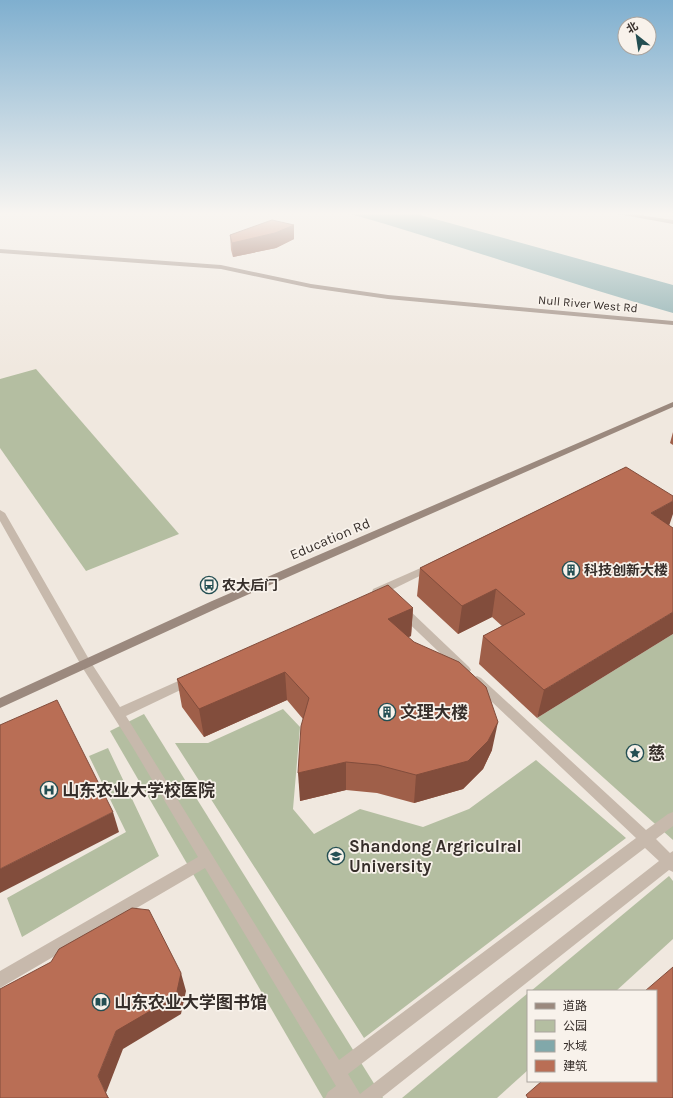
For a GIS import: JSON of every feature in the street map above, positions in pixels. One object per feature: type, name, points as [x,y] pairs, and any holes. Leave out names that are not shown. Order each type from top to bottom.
[{"type":"street","name":"Null River West Rd","points":[[197,265],[221,267],[311,286],[388,297],[673,323]]},
{"type":"street","name":"Education Rd","points":[[0,703],[216,604],[673,404]]},
{"type":"street","points":[[0,513],[86,664],[208,859],[337,1072],[344,1095]]},
{"type":"street","points":[[367,597],[438,563]]},
{"type":"street","points":[[368,1098],[672,861],[646,839],[381,590]]},
{"type":"street","points":[[118,714],[196,678]]},
{"type":"street","points":[[337,1072],[673,818]]},
{"type":"street","points":[[0,980],[208,859]]},
{"type":"green space","points":[[36,369],[179,534],[86,571],[0,448],[0,379]]},
{"type":"green space","points":[[673,634],[673,840],[537,718]]},
{"type":"green space","points":[[283,709],[300,727],[293,809],[314,834],[360,809],[423,827],[469,809],[536,760],[626,838],[364,1038],[175,743],[208,743]]},
{"type":"green space","points":[[144,714],[383,1098],[323,1098],[110,731]]},
{"type":"green space","points":[[108,748],[159,856],[22,937],[7,898],[126,832],[89,756]]},
{"type":"green space","points":[[669,876],[673,881],[673,939],[617,990],[532,990]]},
{"type":"green space","points":[[527,994],[527,1071],[497,1098],[402,1098]]},
{"type":"water","points":[[517,265],[602,265],[673,285],[673,313]]},
{"type":"building","points":[[626,467],[673,496],[673,501],[651,513],[673,528],[673,612],[544,690],[483,636],[525,614],[496,589],[462,606],[420,568]]},
{"type":"building","name":"文理大楼","points":[[388,585],[413,608],[388,619],[414,642],[459,662],[486,687],[498,722],[488,741],[468,761],[416,775],[378,765],[346,762],[298,773],[301,726],[309,698],[285,672],[199,709],[177,679]]},
{"type":"building","name":"山东农业大学校医院","points":[[57,700],[113,812],[0,869],[0,725]]},
{"type":"building","name":"山东农业大学图书馆","points":[[132,908],[149,910],[181,973],[176,996],[116,1031],[98,1076],[108,1098],[0,1098],[0,989],[51,962],[59,949]]},
{"type":"building","points":[[673,967],[673,1098],[528,1098],[526,1095],[541,1082],[657,1082],[657,990],[646,990]]},
{"type":"place","name":"科技创新大楼","points":[[571,570]]},
{"type":"place","name":"农大后门","points":[[209,585]]},
{"type":"place","name":"文理大楼","points":[[387,712]]},
{"type":"place","name":"慈","points":[[635,753]]},
{"type":"place","name":"山东农业大学校医院","points":[[49,790]]},
{"type":"place","name":"Shandong Argriculral University","points":[[336,856]]},
{"type":"place","name":"山东农业大学图书馆","points":[[101,1002]]}]
